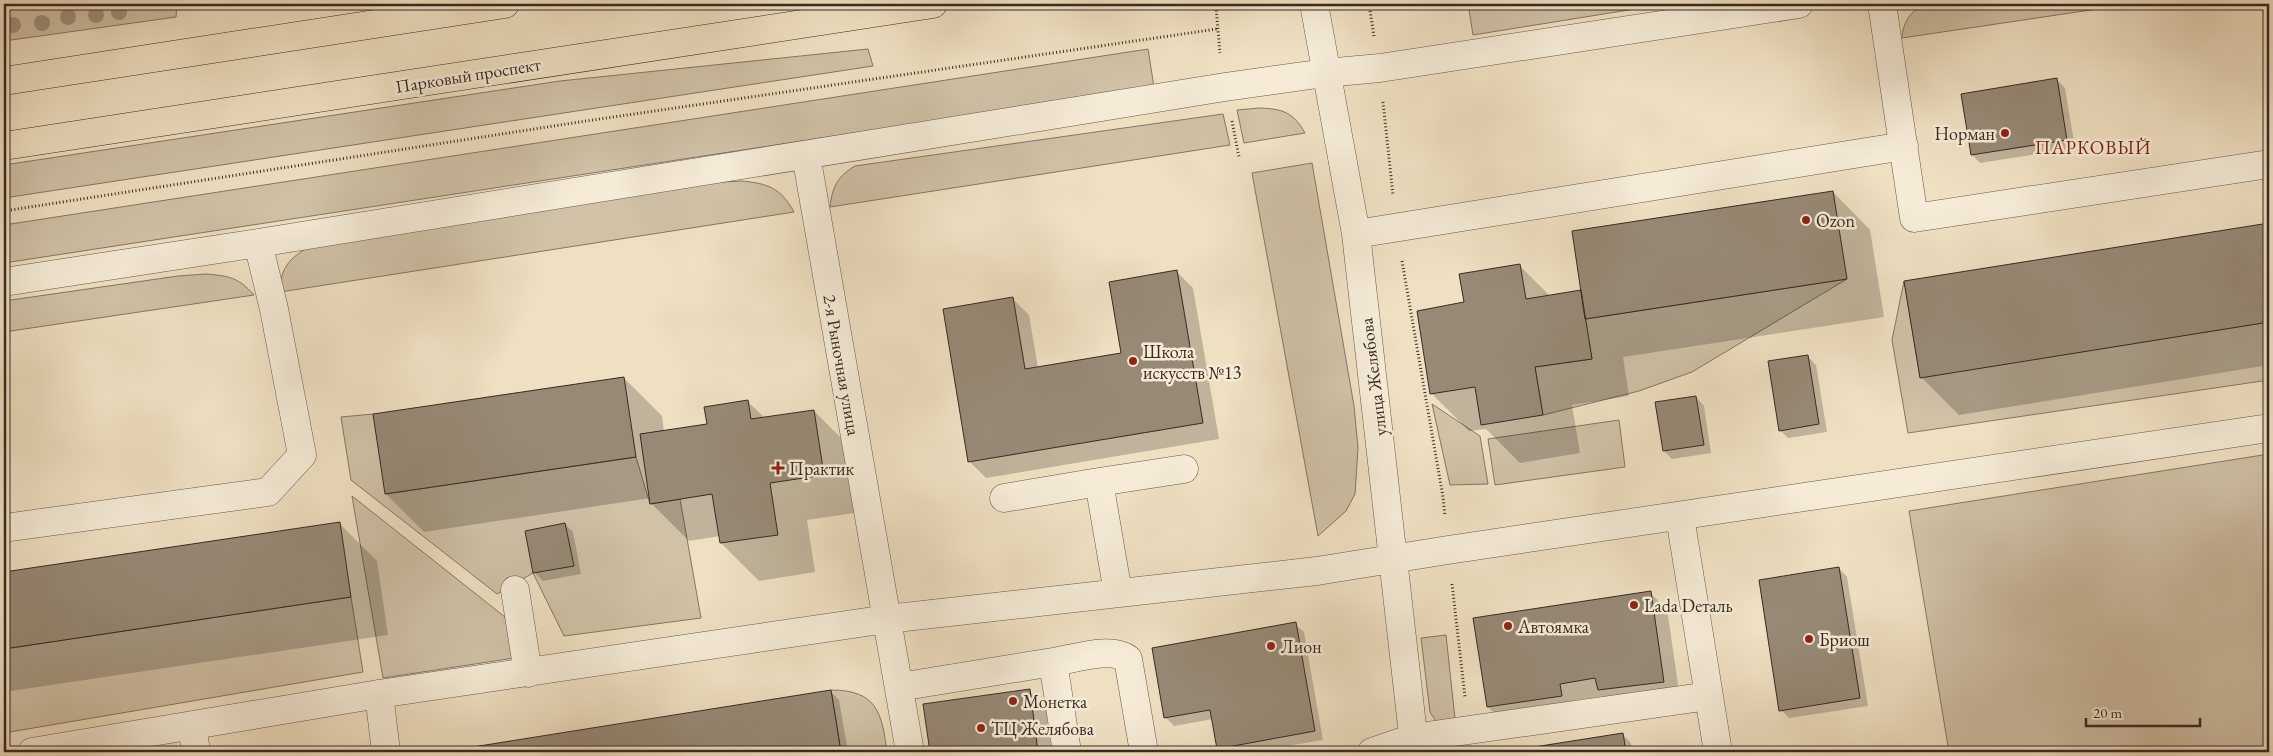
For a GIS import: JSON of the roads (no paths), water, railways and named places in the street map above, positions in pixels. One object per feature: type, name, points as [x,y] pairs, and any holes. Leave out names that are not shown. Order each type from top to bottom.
[{"type":"main road","points":[[4,81],[505,4]]},
{"type":"main road","name":"Парковый проспект","points":[[4,146],[932,4]]},
{"type":"street","name":"улица Желябова","points":[[1314,4],[1325,73],[1356,234],[1414,745]]},
{"type":"street","points":[[4,282],[1325,73],[1380,68],[1799,4]]},
{"type":"street","points":[[1882,4],[1914,218],[2269,164]]},
{"type":"street","points":[[1356,234],[1904,146]]},
{"type":"street","name":"2-я Рыночная улица","points":[[806,156],[910,752]]},
{"type":"street","points":[[4,528],[268,492],[302,454],[274,309],[258,243]]},
{"type":"street","points":[[32,752],[99,747],[192,725],[379,694],[887,618],[1316,571],[2269,428]]},
{"type":"street","points":[[1004,498],[1184,469]]},
{"type":"street","points":[[1100,482],[1118,593]]},
{"type":"street","points":[[1680,517],[1718,752]]},
{"type":"street","points":[[515,590],[528,673]]},
{"type":"street","points":[[899,687],[1110,653],[1120,653],[1128,659],[1144,752]]},
{"type":"street","points":[[1053,662],[1068,752]]},
{"type":"street","points":[[379,694],[386,752]]},
{"type":"street","points":[[1372,752],[1414,745],[1469,732],[1709,696]]},
{"type":"street","points":[[192,725],[196,752]]},
{"type":"place","name":"Норман","points":[[2005,133]]},
{"type":"place","name":"Ozon","points":[[1806,220]]},
{"type":"place","name":"Школа искусств №13","points":[[1133,361]]},
{"type":"place","name":"Практик","points":[[778,468]]},
{"type":"place","name":"Lada Dеталь","points":[[1634,605]]},
{"type":"place","name":"Автоямка","points":[[1508,626]]},
{"type":"place","name":"Бриош","points":[[1809,639]]},
{"type":"place","name":"Лион","points":[[1271,646]]},
{"type":"place","name":"Монетка","points":[[1013,701]]},
{"type":"place","name":"ТЦ Желябова","points":[[981,728]]},
{"type":"district","name":"ПАРКОВЫЙ","points":[[2093,147]]}]
